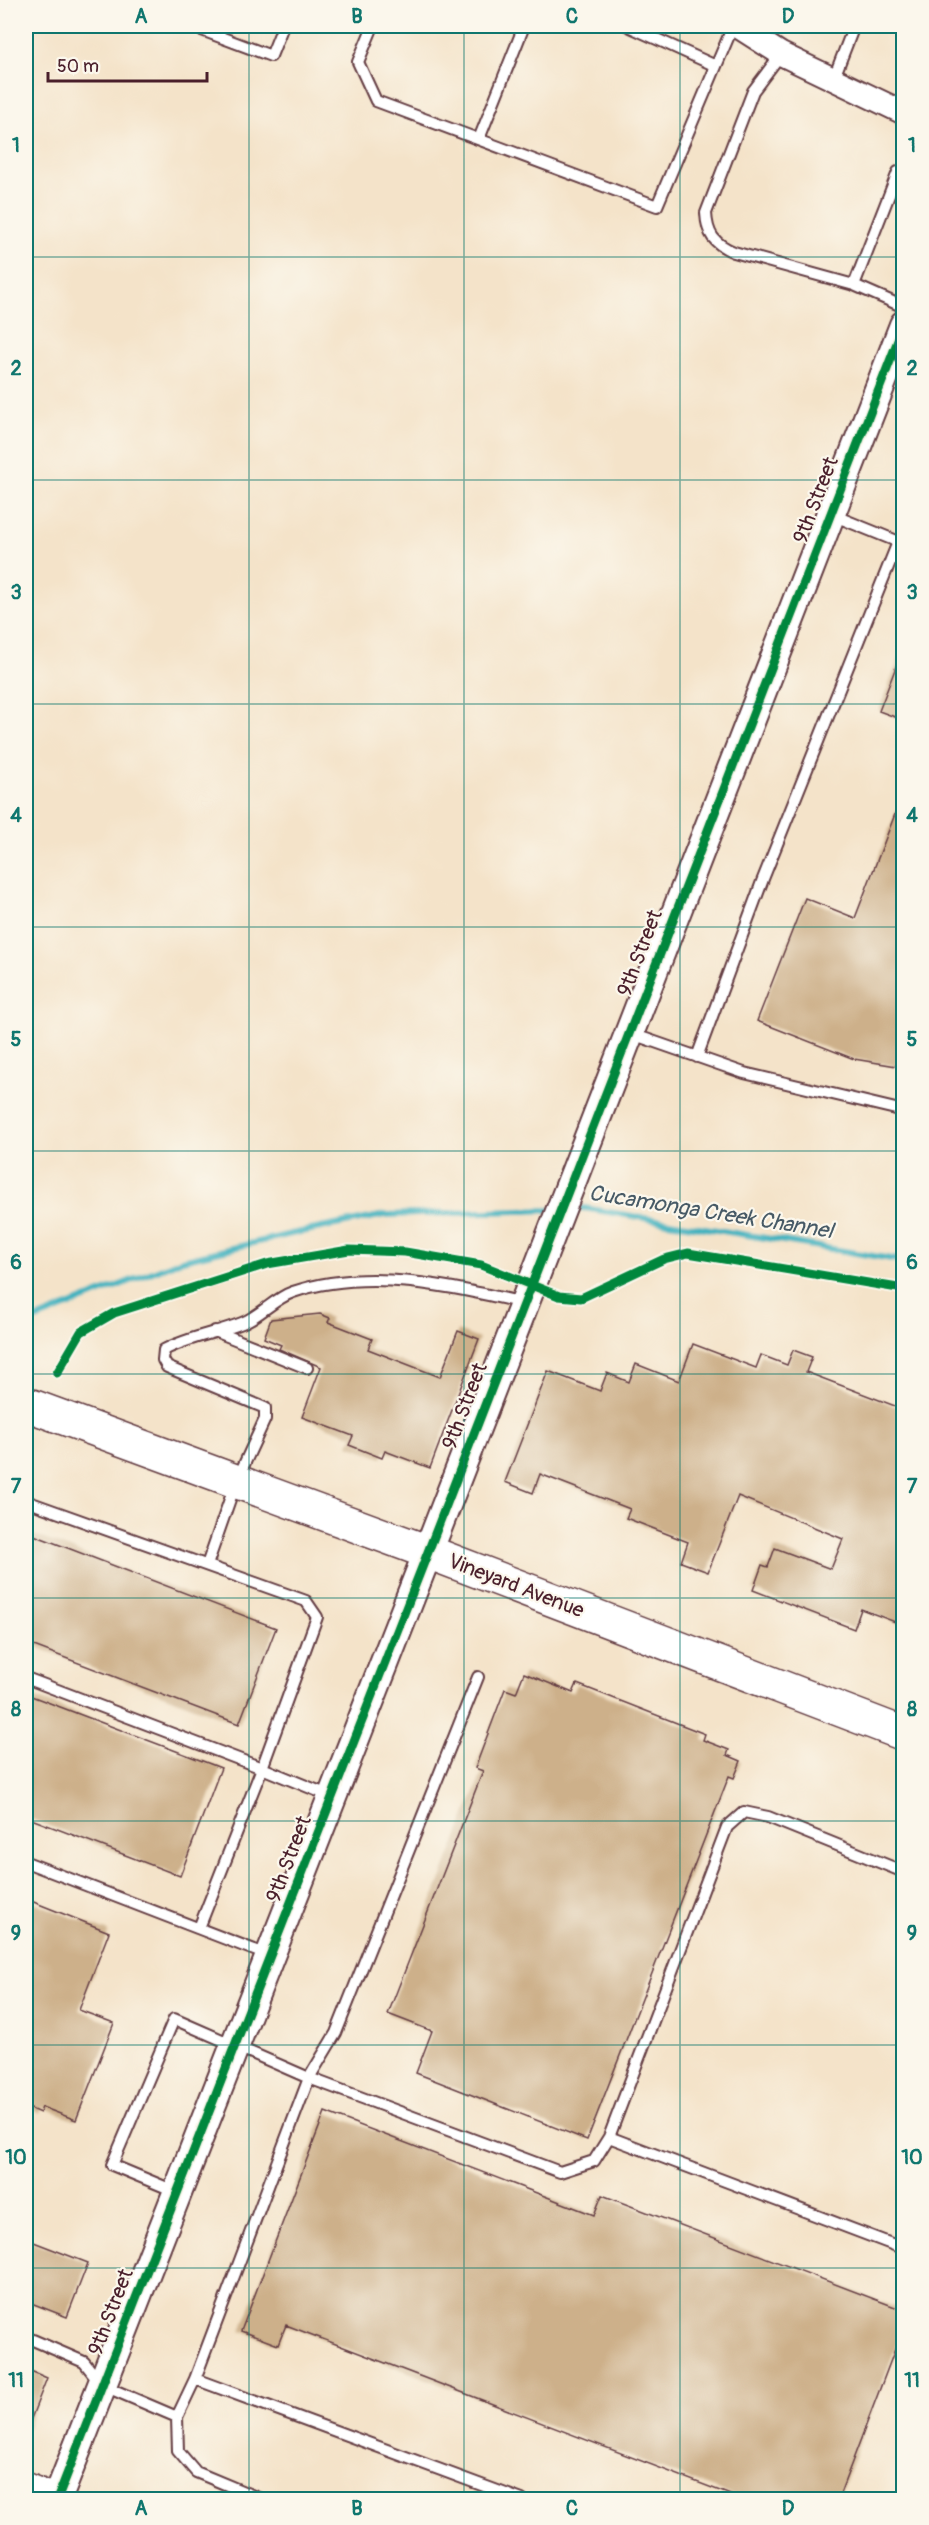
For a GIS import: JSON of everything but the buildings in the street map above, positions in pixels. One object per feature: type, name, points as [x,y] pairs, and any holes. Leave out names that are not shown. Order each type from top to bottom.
[{"type":"main road","name":"Vineyard Avenue","points":[[26,1404],[428,1552],[903,1734]]},
{"type":"street","points":[[738,26],[781,54],[903,112]]},
{"type":"street","name":"9th Street","points":[[58,2498],[333,1797],[903,325]]},
{"type":"street","points":[[26,2484],[58,2498]]},
{"type":"lane","points":[[192,26],[271,56],[283,26]]},
{"type":"lane","points":[[373,26],[358,62],[376,100],[657,206],[733,26]]},
{"type":"lane","points":[[479,139],[524,26]]},
{"type":"lane","points":[[628,26],[716,66]]},
{"type":"lane","points":[[833,80],[854,26]]},
{"type":"lane","points":[[781,54],[753,91],[706,213],[706,226],[712,238],[720,246],[734,252],[854,285],[903,307]]},
{"type":"lane","points":[[854,285],[897,172]]},
{"type":"lane","points":[[698,1057],[767,868],[901,543],[830,514]]},
{"type":"lane","points":[[628,1033],[744,1073],[903,1111]]},
{"type":"lane","points":[[207,1565],[236,1482],[265,1419],[265,1408],[167,1367],[163,1360],[164,1350],[243,1322],[291,1292],[332,1284],[394,1280],[469,1291],[524,1303]]},
{"type":"lane","points":[[215,1332],[308,1368]]},
{"type":"lane","points":[[26,1501],[306,1600],[317,1617],[262,1768],[199,1928]]},
{"type":"lane","points":[[263,2499],[196,2472],[178,2451],[177,2417],[195,2379],[309,2078],[336,2033],[478,1677]]},
{"type":"lane","points":[[26,1678],[333,1797]]},
{"type":"lane","points":[[177,2192],[112,2165],[174,2019],[309,2078],[560,2172],[594,2161],[609,2137],[727,1827],[744,1812],[768,1817],[903,1872]]},
{"type":"lane","points":[[26,1862],[270,1956]]},
{"type":"lane","points":[[609,2137],[903,2246]]},
{"type":"lane","points":[[26,2337],[84,2362],[102,2385],[177,2417]]},
{"type":"lane","points":[[195,2379],[522,2499]]},
{"type":"waterway","name":"Cucamonga Creek Channel","points":[[570,1209],[584,1208],[904,1261]]},
{"type":"waterway","name":"Cucamonga Creek Channel","points":[[26,1323],[182,1260],[291,1234],[385,1215],[553,1210]]},
{"type":"cycle path","points":[[57,2500],[904,325]]},
{"type":"cycle path","points":[[57,1373],[81,1332],[114,1313],[267,1264],[349,1250],[405,1252],[481,1265],[559,1296],[581,1298],[664,1259],[688,1253],[904,1289]]}]
